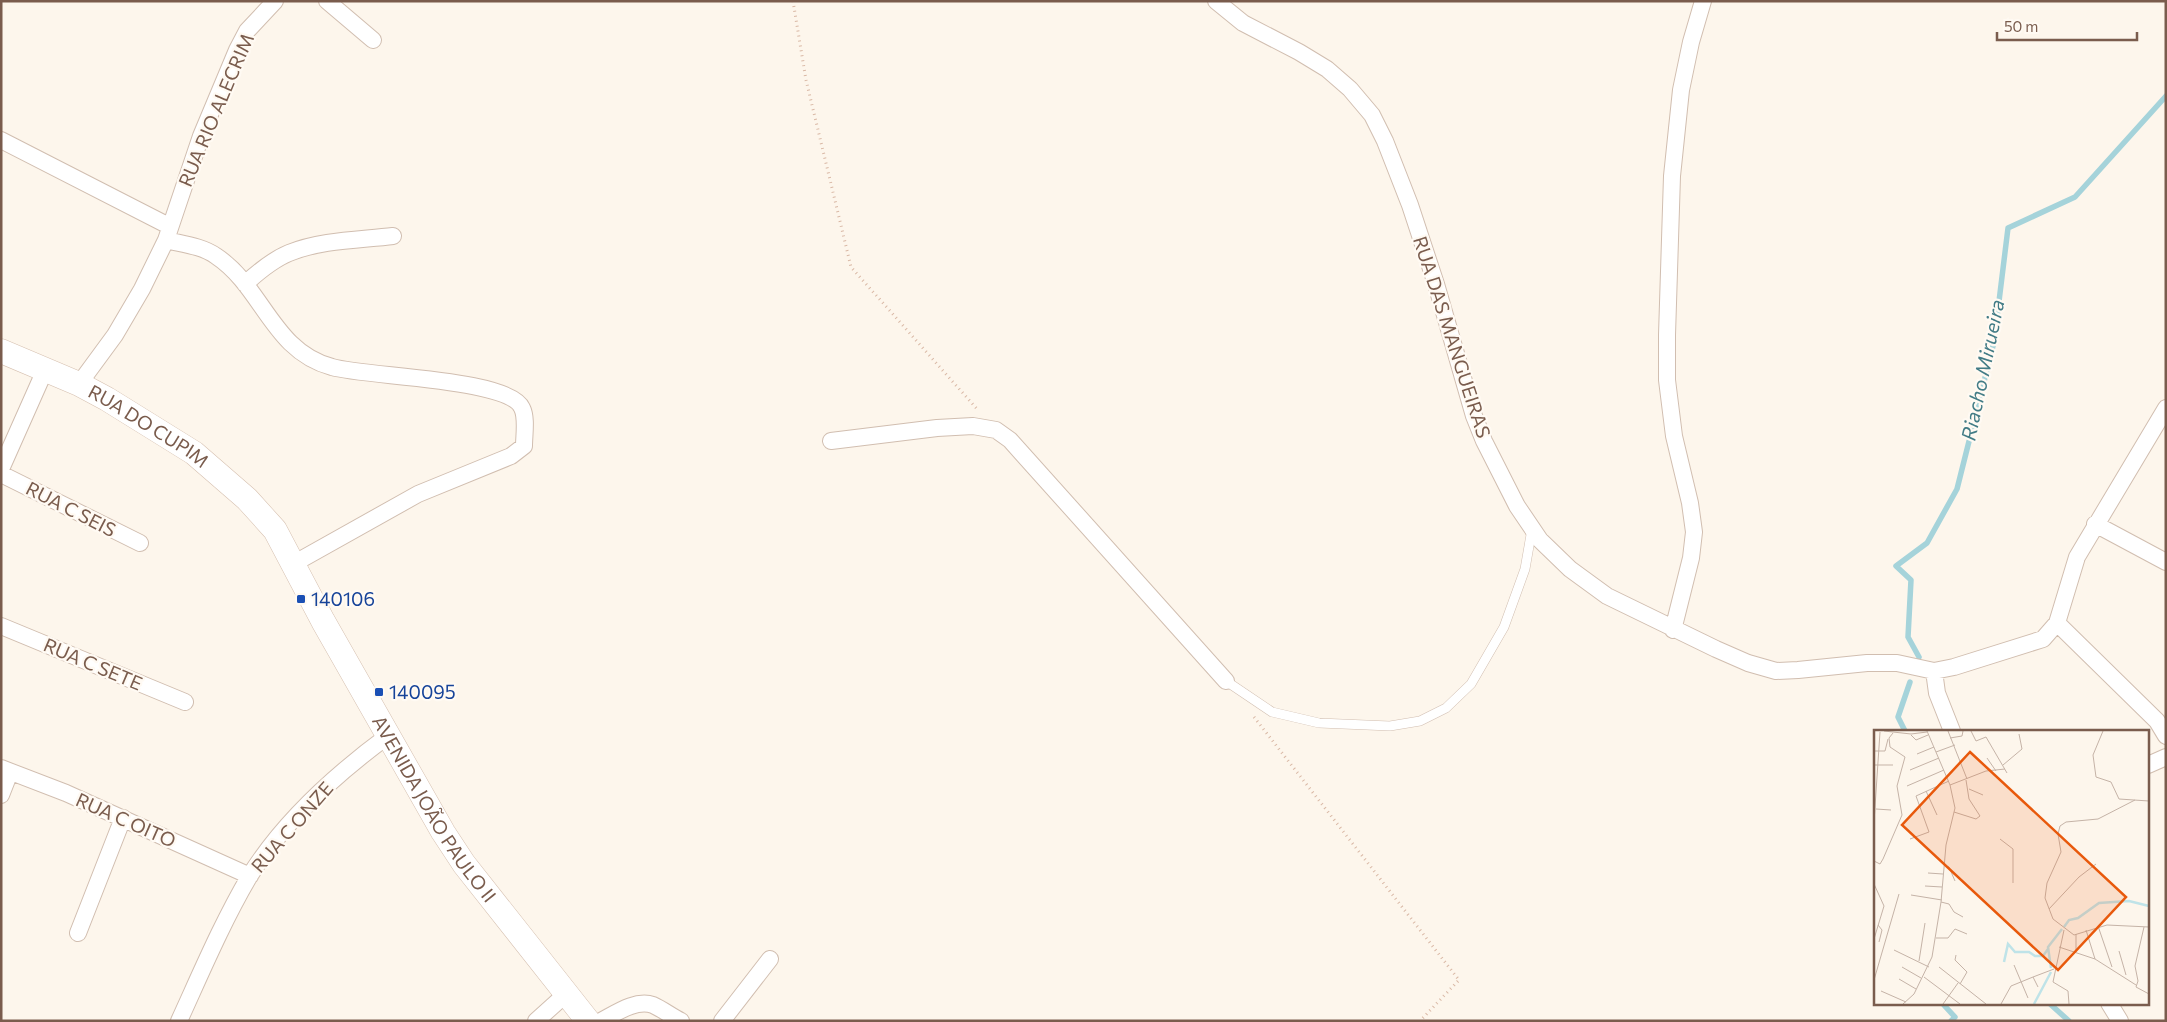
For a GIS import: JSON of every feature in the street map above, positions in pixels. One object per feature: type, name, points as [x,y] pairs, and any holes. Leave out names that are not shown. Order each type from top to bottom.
[{"type":"main road","name":"RUA DO CUPIM","points":[[1,351],[79,384],[194,453],[247,499],[275,530]]},
{"type":"main road","name":"AVENIDA JOÃO PAULO II","points":[[275,530],[323,621],[420,793],[464,864],[588,1021]]},
{"type":"street","name":"RUA RIO ALECRIM","points":[[79,384],[128,313],[142,289],[168,233],[201,136],[237,50],[247,31],[275,1]]},
{"type":"street","points":[[328,1],[373,40]]},
{"type":"street","name":"RUA DAS MANGUEIRAS","points":[[1216,1],[1243,23],[1299,52],[1326,69],[1350,90],[1372,114],[1392,156],[1413,214],[1436,284],[1474,416],[1484,441],[1532,529],[1540,540],[1570,569],[1607,596],[1673,630],[1748,663],[1776,671],[1867,663],[1897,663],[1934,671],[1954,668],[2043,639],[2058,623]]},
{"type":"street","points":[[1673,630],[1691,558],[1694,532],[1690,503],[1674,436],[1667,380],[1666,335],[1672,176],[1681,90],[1691,42],[1703,1]]},
{"type":"street","points":[[1,140],[168,233],[215,255],[228,264],[245,284],[286,341],[301,354],[333,368],[439,380],[490,391],[512,398],[522,408],[525,431],[524,446],[512,456],[485,469],[440,484],[418,494],[293,564]]},
{"type":"street","points":[[245,284],[274,260],[290,252],[322,245],[393,236]]},
{"type":"street","points":[[1,469],[45,370]]},
{"type":"street","points":[[2165,411],[2095,524],[2077,557],[2058,623],[2157,721],[2166,736]]},
{"type":"street","points":[[831,441],[937,428],[973,426],[996,430],[1010,440],[1226,681]]},
{"type":"street","name":"RUA C SEIS","points":[[1,474],[140,543]]},
{"type":"street","points":[[2095,524],[2166,562]]},
{"type":"street","name":"RUA C SETE","points":[[1,626],[185,702]]},
{"type":"street","points":[[1934,671],[1937,693],[1952,730]]},
{"type":"street","name":"RUA C ONZE","points":[[179,1021],[219,934],[250,876],[275,841],[313,798],[347,766],[389,735]]},
{"type":"street","points":[[2150,764],[2166,757]]},
{"type":"street","points":[[1,795],[6,770]]},
{"type":"street","name":"RUA C OITO","points":[[6,770],[66,793],[250,876]]},
{"type":"street","points":[[78,933],[122,818]]},
{"type":"street","points":[[722,1021],[770,960]]},
{"type":"street","points":[[536,1021],[566,994]]},
{"type":"street","points":[[602,1021],[628,1007],[643,1003],[654,1006],[681,1021]]},
{"type":"street","points":[[2110,1004],[2120,1021]]},
{"type":"lane","points":[[1226,681],[1272,712],[1319,723],[1390,726],[1420,721],[1446,708],[1471,684],[1504,627],[1525,569],[1532,529]]},
{"type":"path","points":[[793,1],[806,80],[851,267],[996,430]]},
{"type":"path","points":[[1250,712],[1458,980],[1420,1021]]},
{"type":"waterway","name":"Riacho Mirueira","points":[[1919,657],[1908,637],[1911,580],[1896,566],[1927,543],[1957,489],[1994,342],[2008,228],[2075,197],[2166,96]]},
{"type":"waterway","name":"Riacho Mirueira","points":[[1904,730],[1898,717],[1910,682]]},
{"type":"waterway","points":[[1943,1004],[1955,1017],[1951,1021]]},
{"type":"waterway","name":"Riacho Mirueira","points":[[2050,1004],[2069,1021]]},
{"type":"place","name":"140106","points":[[301,599]]},
{"type":"place","name":"140095","points":[[379,692]]}]
